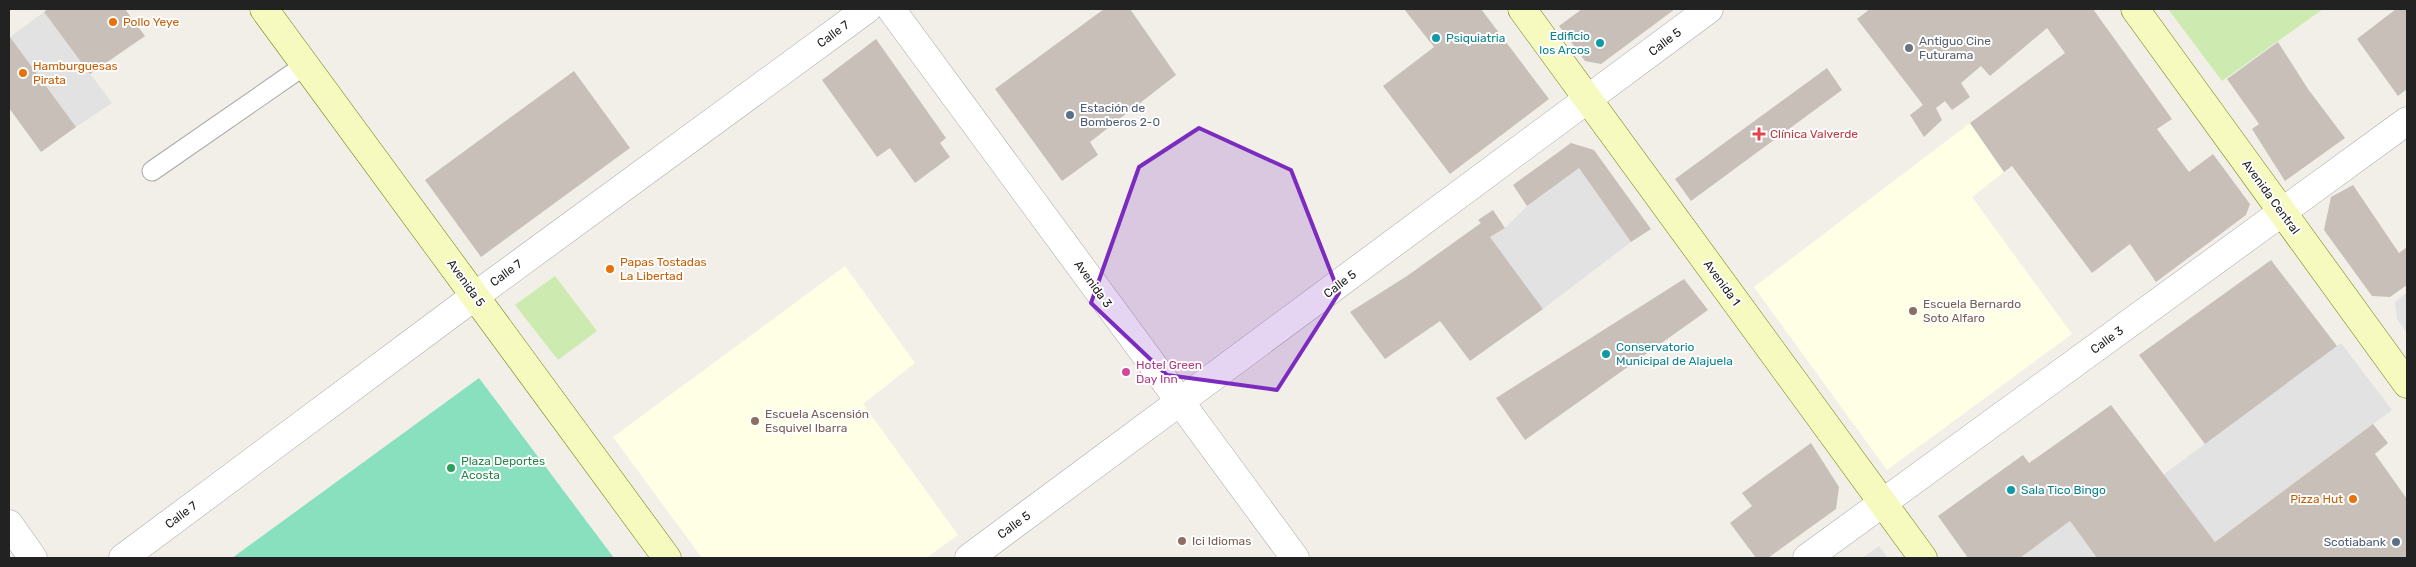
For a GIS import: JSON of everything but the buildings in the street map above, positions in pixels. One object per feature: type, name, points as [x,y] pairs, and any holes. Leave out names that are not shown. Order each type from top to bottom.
[{"type":"street","name":"Avenida 5","points":[[264,9],[667,558]]},
{"type":"street","name":"Calle 7","points":[[122,558],[475,296],[867,9]]},
{"type":"street","name":"Avenida 3","points":[[891,9],[1295,558]]},
{"type":"street","name":"Avenida 1","points":[[1522,9],[1923,558]]},
{"type":"street","name":"Calle 5","points":[[969,558],[1710,9]]},
{"type":"street","name":"Avenida Central","points":[[2135,9],[2407,384]]},
{"type":"street","name":"Calle 3","points":[[1807,558],[2407,120]]},
{"type":"street","points":[[9,524],[34,558]]},
{"type":"lane","points":[[152,171],[305,65]]},
{"type":"highlighted area","points":[[1199,128],[1291,170],[1339,293],[1277,390],[1167,375],[1091,303],[1139,167]]},
{"type":"shaded area","points":[[44,12],[112,103],[76,127],[10,37]]},
{"type":"shaded area","name":"Escuela Bernardo Soto Alfaro","points":[[1970,123],[2004,172],[1972,197],[2072,334],[1887,470],[1754,287]]},
{"type":"shaded area","points":[[1579,168],[1631,242],[1543,309],[1490,237],[1505,228],[1527,206]]},
{"type":"shaded area","name":"Escuela Ascensión Esquivel Ibarra","points":[[845,266],[915,363],[863,404],[958,535],[926,558],[702,558],[613,437]]},
{"type":"shaded area","points":[[2407,292],[2407,333],[2397,319],[2395,302]]},
{"type":"shaded area","points":[[2341,343],[2392,410],[2215,542],[2163,475]]},
{"type":"shaded area","points":[[2070,521],[2097,558],[2020,558]]},
{"type":"shaded area","points":[[1879,546],[1888,558],[1862,558]]},
{"type":"green space","points":[[2168,9],[2323,9],[2222,81]]},
{"type":"green space","points":[[555,276],[597,331],[558,360],[515,305]]},
{"type":"green space","name":"Plaza Deportes Acosta","points":[[479,378],[614,558],[232,558]]},
{"type":"place","name":"Pollo Yeye","points":[[113,22]]},
{"type":"place","name":"Psiquiatria","points":[[1436,38]]},
{"type":"place","name":"Edificio los Arcos","points":[[1600,43]]},
{"type":"place","name":"Antiguo Cine Futurama","points":[[1909,48]]},
{"type":"place","name":"Hamburguesas Pirata","points":[[23,73]]},
{"type":"place","name":"Estación de Bomberos 2-0","points":[[1070,115]]},
{"type":"place","name":"Clínica Valverde","points":[[1759,134]]},
{"type":"place","name":"Papas Tostadas La Libertad","points":[[610,269]]},
{"type":"place","name":"Escuela Bernardo Soto Alfaro","points":[[1913,311]]},
{"type":"place","name":"Conservatorio Municipal de Alajuela","points":[[1606,354]]},
{"type":"place","name":"Hotel Green Day Inn","points":[[1126,372]]},
{"type":"place","name":"Escuela Ascensión Esquivel Ibarra","points":[[755,421]]},
{"type":"place","name":"Plaza Deportes Acosta","points":[[451,468]]},
{"type":"place","name":"Sala Tico Bingo","points":[[2011,490]]},
{"type":"place","name":"Pizza Hut","points":[[2353,499]]},
{"type":"place","name":"Ici Idiomas","points":[[1182,541]]},
{"type":"place","name":"Scotiabank","points":[[2396,542]]}]
